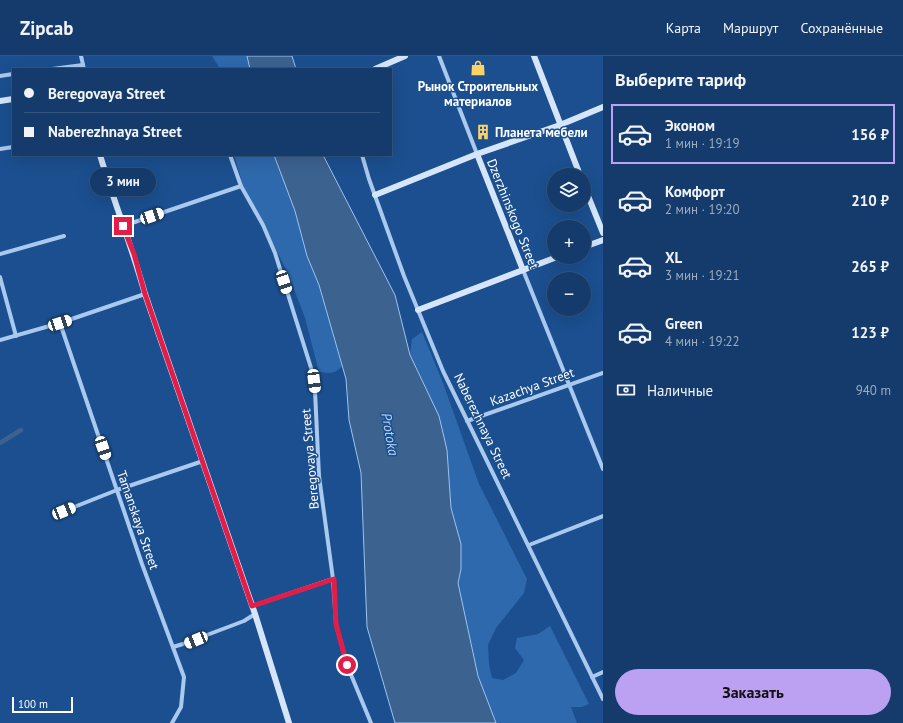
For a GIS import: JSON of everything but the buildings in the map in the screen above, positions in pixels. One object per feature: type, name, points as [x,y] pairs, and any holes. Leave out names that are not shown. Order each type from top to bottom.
[{"type":"street","points":[[68,68],[84,67],[81,56]]},
{"type":"street","points":[[377,68],[405,56]]},
{"type":"street","name":"Dzerzhinskogo Street","points":[[439,56],[603,469]]},
{"type":"street","points":[[534,56],[577,168]]},
{"type":"street","points":[[0,76],[12,74]]},
{"type":"street","points":[[0,101],[12,99]]},
{"type":"street","points":[[375,195],[477,154],[560,125],[603,107]]},
{"type":"street","points":[[0,149],[12,147]]},
{"type":"street","points":[[100,156],[123,226],[134,254],[145,294],[255,614],[289,723]]},
{"type":"street","name":"Beregovaya Street","points":[[230,156],[241,186],[275,253],[312,371],[315,391],[319,476],[334,579],[336,624],[343,651],[371,723]]},
{"type":"street","name":"Naberezhnaya Street","points":[[362,156],[404,276],[443,371],[603,699]]},
{"type":"street","points":[[123,226],[241,186]]},
{"type":"street","points":[[591,204],[603,234]]},
{"type":"street","points":[[0,254],[64,236]]},
{"type":"street","points":[[591,244],[603,240]]},
{"type":"street","points":[[418,310],[547,261]]},
{"type":"street","points":[[0,277],[16,336]]},
{"type":"street","points":[[0,340],[60,323],[145,294]]},
{"type":"street","name":"Tamanskaya Street","points":[[60,323],[142,564],[184,677],[181,707],[172,723]]},
{"type":"street","name":"Kazachya Street","points":[[467,421],[603,372]]},
{"type":"street","points":[[64,511],[117,490],[203,461]]},
{"type":"street","points":[[528,545],[603,516]]},
{"type":"street","points":[[252,606],[334,579]]},
{"type":"street","points":[[173,647],[244,621],[255,614]]},
{"type":"street","points":[[592,677],[603,672]]},
{"type":"shaded area","points":[[212,56],[247,56],[250,68],[219,68]]},
{"type":"shaded area","points":[[234,156],[274,156],[295,211],[307,256],[319,285],[342,366],[334,372],[319,372],[305,318],[287,271],[243,185]]},
{"type":"shaded area","points":[[422,332],[443,383],[479,484],[527,579],[524,593],[496,628],[488,645],[489,664],[492,678],[503,680],[516,673],[524,660],[515,648],[517,638],[538,634],[550,626],[589,704],[582,707],[571,707],[577,723],[496,723],[478,676],[457,582],[461,569],[461,544],[451,508],[447,450],[439,417],[410,355],[412,339]]},
{"type":"water","points":[[247,56],[292,56],[296,68],[250,68]]},
{"type":"water","name":"Protoka","points":[[274,156],[324,156],[395,295],[410,355],[439,416],[447,450],[451,508],[461,544],[461,569],[458,583],[478,676],[496,723],[395,723],[367,627],[361,473],[349,420],[346,379],[319,285],[307,256],[295,211]]},
{"type":"waterway","points":[[0,443],[21,430]]},
{"type":"place","name":"Рынок Строительных материалов","points":[[478,68]]},
{"type":"place","name":"Планета мебели","points":[[483,132]]},
{"type":"route","points":[[123,226],[134,254],[145,294],[252,606],[334,579],[336,624],[347,665]]}]
